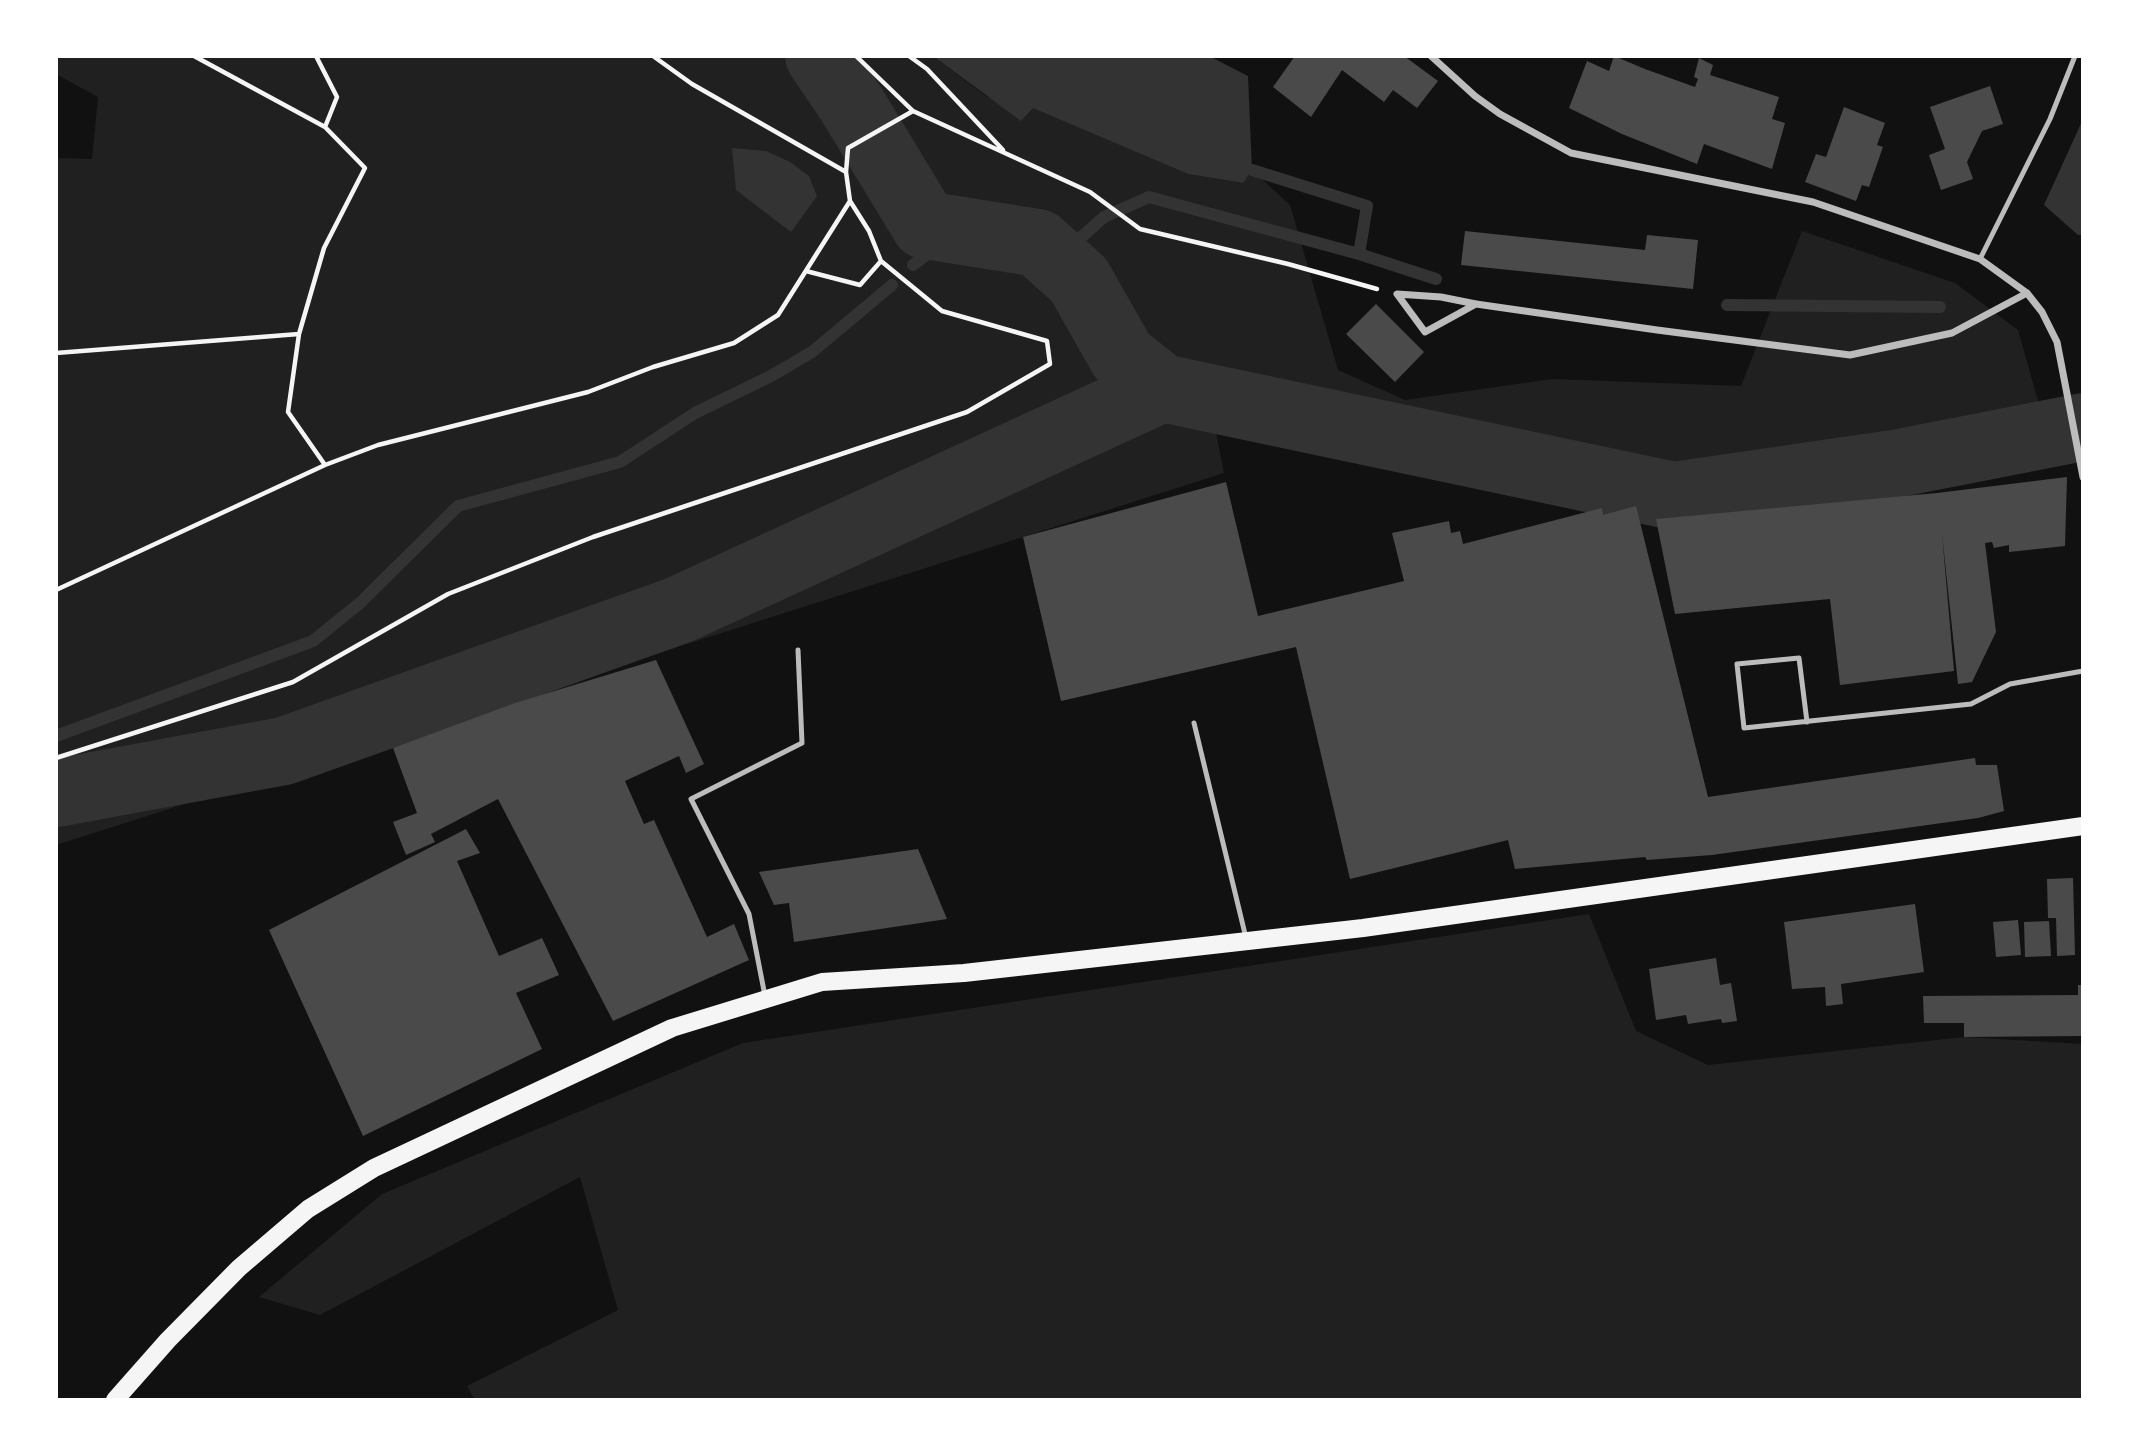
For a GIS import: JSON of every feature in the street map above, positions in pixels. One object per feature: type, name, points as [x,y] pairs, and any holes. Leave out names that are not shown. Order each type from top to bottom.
[{"type":"main road","points":[[115,1400],[167,1340],[239,1268],[309,1209],[374,1168],[672,1028],[822,982],[964,973],[1363,928],[2083,826]]},
{"type":"street","points":[[1431,56],[1475,96],[1500,114],[1571,153],[1813,202],[1980,259],[2027,293],[2042,312],[2057,342],[2083,476]]},
{"type":"street","points":[[1397,294],[1441,297],[1657,330],[1850,355],[1952,333],[2027,293]]},
{"type":"street","points":[[1397,294],[1425,332],[1476,304]]},
{"type":"lane","points":[[1980,259],[2050,119],[2075,56]]},
{"type":"lane","points":[[766,999],[749,914],[691,799],[802,743],[798,650]]},
{"type":"lane","points":[[1807,722],[1798,659],[1737,664],[1744,728],[1807,722],[1971,704],[2010,684],[2083,671]]},
{"type":"lane","points":[[1194,723],[1247,941]]},
{"type":"path","points":[[194,56],[325,127],[365,167],[324,248],[299,334],[288,412],[325,465]]},
{"type":"path","points":[[316,56],[337,97],[325,127]]},
{"type":"path","points":[[653,56],[692,84],[846,172]]},
{"type":"path","points":[[856,56],[913,111],[1090,192],[1140,229],[1288,264],[1397,294]]},
{"type":"path","points":[[909,56],[927,69],[1006,153]]},
{"type":"path","points":[[56,758],[293,682],[448,594],[593,537],[967,412],[1050,364],[1047,341],[942,311],[881,261],[869,231],[850,201],[846,172],[848,148],[913,111]]},
{"type":"path","points":[[56,590],[325,465],[378,445],[588,393],[653,366],[734,343],[778,315],[850,201]]},
{"type":"path","points":[[806,271],[860,285],[881,261]]},
{"type":"path","points":[[56,353],[299,334]]},
{"type":"shaded area","points":[[56,56],[933,56],[987,97],[1032,107],[1188,174],[1242,183],[1252,170],[1290,205],[1338,370],[1405,400],[1552,379],[1741,386],[1802,231],[1955,283],[2018,330],[2046,429],[1640,488],[1276,397],[1215,427],[1224,473],[56,845],[56,158],[92,159],[98,97],[56,74]]},
{"type":"shaded area","points":[[933,56],[1209,56],[1248,76],[1252,170],[1243,183],[1188,174],[1033,108],[1021,121]]},
{"type":"shaded area","points":[[2083,119],[2083,235],[2078,235],[2044,205]]},
{"type":"shaded area","points":[[732,148],[766,151],[790,162],[809,176],[817,196],[791,232],[736,190]]},
{"type":"shaded area","points":[[1589,914],[1636,1031],[1708,1065],[1964,1037],[2083,1044],[2083,1400],[475,1400],[467,1386],[618,1310],[580,1177],[320,1315],[259,1297],[382,1194],[743,1043]]},
{"type":"building","points":[[1295,56],[1404,56],[1438,81],[1417,108],[1393,90],[1384,102],[1342,70],[1311,117],[1273,87]]},
{"type":"building","points":[[1614,56],[1695,87],[1698,79],[1694,77],[1699,58],[1713,65],[1710,75],[1779,97],[1772,119],[1785,123],[1772,169],[1704,144],[1697,164],[1622,134],[1569,108],[1587,61],[1609,71]]},
{"type":"building","points":[[1990,86],[2003,124],[1982,131],[1967,162],[1973,179],[1941,190],[1929,155],[1945,149],[1930,107]]},
{"type":"building","points":[[1844,107],[1885,123],[1877,145],[1883,147],[1869,187],[1862,185],[1856,201],[1805,182],[1816,154],[1826,157]]},
{"type":"building","points":[[1465,231],[1645,250],[1647,235],[1698,240],[1693,289],[1461,265]]},
{"type":"building","points":[[1376,304],[1424,352],[1395,382],[1346,334]]},
{"type":"building","points":[[2067,477],[2065,546],[2009,552],[2009,545],[1994,548],[1992,542],[1985,543],[1996,632],[1972,682],[1958,684],[1942,534],[1954,671],[1840,685],[1830,599],[1675,614],[1656,519],[1937,493]]},
{"type":"building","points":[[1226,482],[1258,616],[1404,581],[1392,533],[1449,521],[1451,533],[1460,531],[1463,544],[1602,508],[1603,515],[1636,506],[1708,797],[1975,758],[1976,765],[1997,765],[2004,811],[1978,818],[1712,855],[1647,860],[1645,857],[1515,869],[1508,840],[1350,879],[1296,647],[1061,701],[1023,537]]},
{"type":"building","points":[[656,660],[704,764],[686,773],[679,756],[625,781],[644,824],[654,820],[707,937],[734,924],[749,960],[613,1021],[498,799],[431,834],[435,842],[406,855],[393,822],[417,813],[393,748],[515,703]]},
{"type":"building","points":[[466,829],[480,853],[457,861],[499,956],[542,938],[559,975],[516,993],[542,1049],[363,1136],[269,930]]},
{"type":"building","points":[[918,849],[947,919],[794,942],[789,903],[774,905],[759,872]]},
{"type":"building","points":[[2073,878],[2075,955],[2057,956],[2056,918],[2048,918],[2047,879]]},
{"type":"building","points":[[1915,904],[1924,972],[1841,984],[1843,1004],[1826,1006],[1825,987],[1792,989],[1784,922]]},
{"type":"building","points":[[2018,920],[2021,955],[1996,957],[1993,922]]},
{"type":"building","points":[[2049,921],[2051,956],[2025,957],[2024,922]]},
{"type":"building","points":[[1716,958],[1720,985],[1731,983],[1737,1021],[1722,1023],[1721,1019],[1688,1024],[1686,1015],[1656,1020],[1649,969]]},
{"type":"building","points":[[2078,985],[2083,985],[2083,1036],[1964,1037],[1964,1023],[1924,1023],[1923,996],[2078,995]]},
{"type":"waterway","points":[[819,56],[925,225],[1038,243],[1079,280],[1122,356],[1162,388]]},
{"type":"waterway","points":[[1252,170],[1367,206],[1359,254]]},
{"type":"waterway","points":[[1056,260],[1104,217],[1149,197],[1359,254],[1436,279]]},
{"type":"waterway","points":[[913,265],[961,229]]},
{"type":"waterway","points":[[56,736],[313,641],[360,603],[458,506],[620,462],[695,413],[771,376],[812,352],[892,285]]},
{"type":"waterway","points":[[1727,305],[1940,307]]},
{"type":"waterway","points":[[56,793],[284,751],[679,610],[1162,388],[1674,496],[1894,464],[2083,427]]}]
